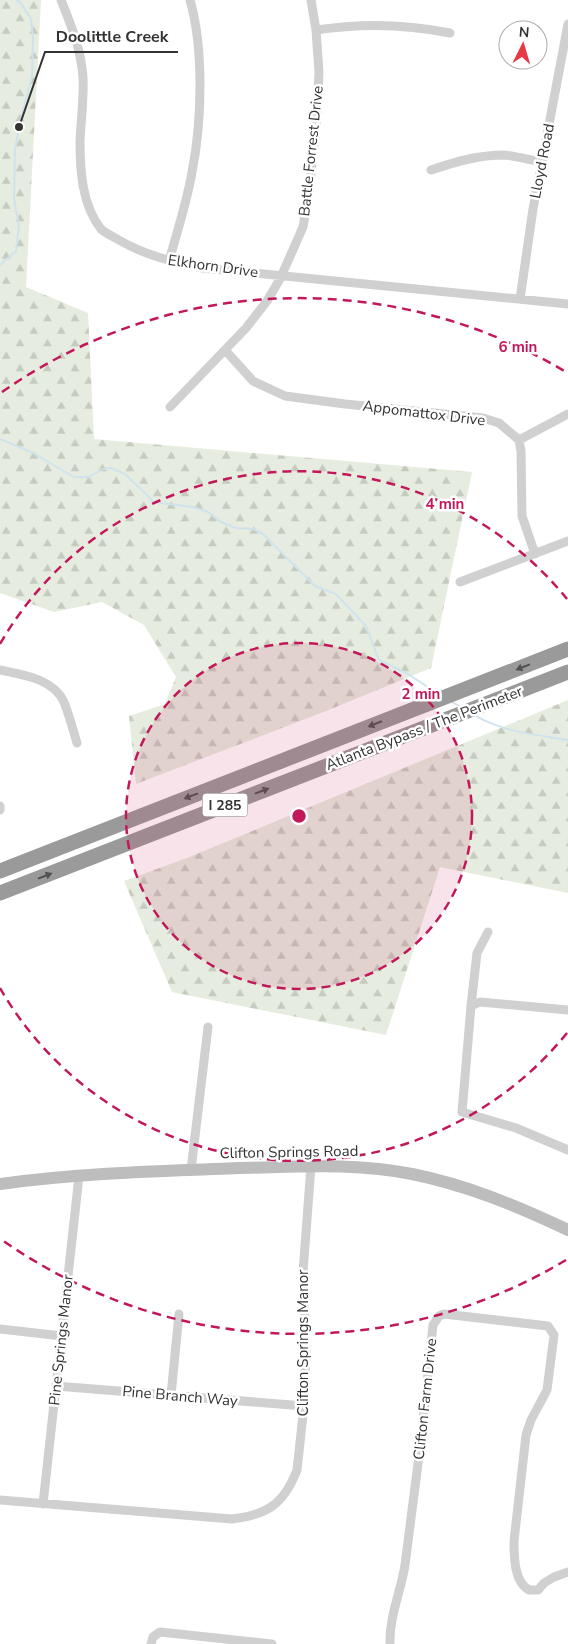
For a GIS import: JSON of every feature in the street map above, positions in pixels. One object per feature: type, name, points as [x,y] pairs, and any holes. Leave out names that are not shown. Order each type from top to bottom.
[{"type":"highway","name":"Atlanta Bypass / The Perimeter","points":[[0,871],[568,649]]},
{"type":"highway","name":"Atlanta Bypass / The Perimeter","points":[[0,893],[568,672]]},
{"type":"street","name":"Elkhorn Drive","points":[[61,0],[81,58],[83,101],[80,167],[84,191],[92,213],[102,230],[129,246],[169,261],[203,268],[568,304]]},
{"type":"street","points":[[169,261],[192,172],[199,116],[200,60],[190,0]]},
{"type":"street","name":"Battle Forrest Drive","points":[[170,407],[246,328],[267,301],[281,276],[303,227],[309,192],[317,116],[319,72],[316,30],[310,0]]},
{"type":"street","name":"Lloyd Road","points":[[520,299],[542,162],[568,24]]},
{"type":"street","points":[[316,30],[359,25],[401,25],[450,33]]},
{"type":"street","points":[[431,170],[460,160],[483,156],[505,155],[542,162]]},
{"type":"street","name":"Appomattox Drive","points":[[225,350],[253,381],[285,396],[483,418],[499,423],[519,440]]},
{"type":"street","points":[[535,554],[522,516],[521,451],[519,440],[568,414]]},
{"type":"street","points":[[460,582],[568,541]]},
{"type":"street","points":[[0,670],[47,683],[63,700],[77,743]]},
{"type":"street","points":[[488,932],[477,953],[462,1112],[478,1115],[516,1128],[568,1150]]},
{"type":"street","points":[[471,1006],[480,1002],[568,1010]]},
{"type":"street","points":[[191,1170],[208,1026]]},
{"type":"street","name":"Clifton Springs Manor","points":[[0,1500],[232,1519],[262,1514],[281,1499],[293,1480],[299,1456],[304,1406],[306,1352],[303,1272],[311,1166]]},
{"type":"street","name":"Clifton Springs Road","points":[[0,1184],[79,1176],[191,1170],[357,1166],[410,1174],[462,1186],[514,1205],[568,1230]]},
{"type":"street","name":"Pine Springs Manor","points":[[43,1504],[79,1176]]},
{"type":"street","points":[[170,1395],[179,1314]]},
{"type":"street","name":"Clifton Farm Drive","points":[[390,1644],[390,1622],[402,1585],[405,1565],[433,1325],[435,1320],[444,1314],[548,1326],[552,1330],[554,1335],[548,1390],[531,1420],[526,1435],[514,1554],[522,1584],[529,1590],[538,1590],[554,1577],[568,1572]]},
{"type":"street","points":[[0,1328],[62,1336]]},
{"type":"street","name":"Pine Branch Way","points":[[56,1386],[304,1406]]},
{"type":"street","points":[[151,1644],[156,1633],[164,1632],[272,1644]]},
{"type":"green space","points":[[0,0],[41,0],[26,287],[88,313],[94,439],[472,472],[431,668],[326,711],[136,784],[129,716],[165,704],[176,677],[144,625],[102,602],[54,612],[0,593]]},
{"type":"green space","points":[[568,700],[568,893],[440,867],[386,1035],[172,992],[124,881],[187,858]]},
{"type":"waterway","points":[[0,265],[16,251],[19,226],[14,199],[15,150],[32,76],[33,39],[31,19],[20,2],[16,0]]},
{"type":"waterway","points":[[0,439],[33,453],[74,477],[89,477],[103,469],[111,468],[125,474],[154,502],[193,507],[208,512],[221,522],[236,528],[253,529],[263,534],[315,586],[336,594],[366,626],[379,660],[408,674],[437,693]]},
{"type":"waterway","points":[[452,702],[461,707]]},
{"type":"waterway","points":[[476,716],[509,729],[568,740]]},
{"type":"place","name":"Doolittle Creek","points":[[19,127]]}]
